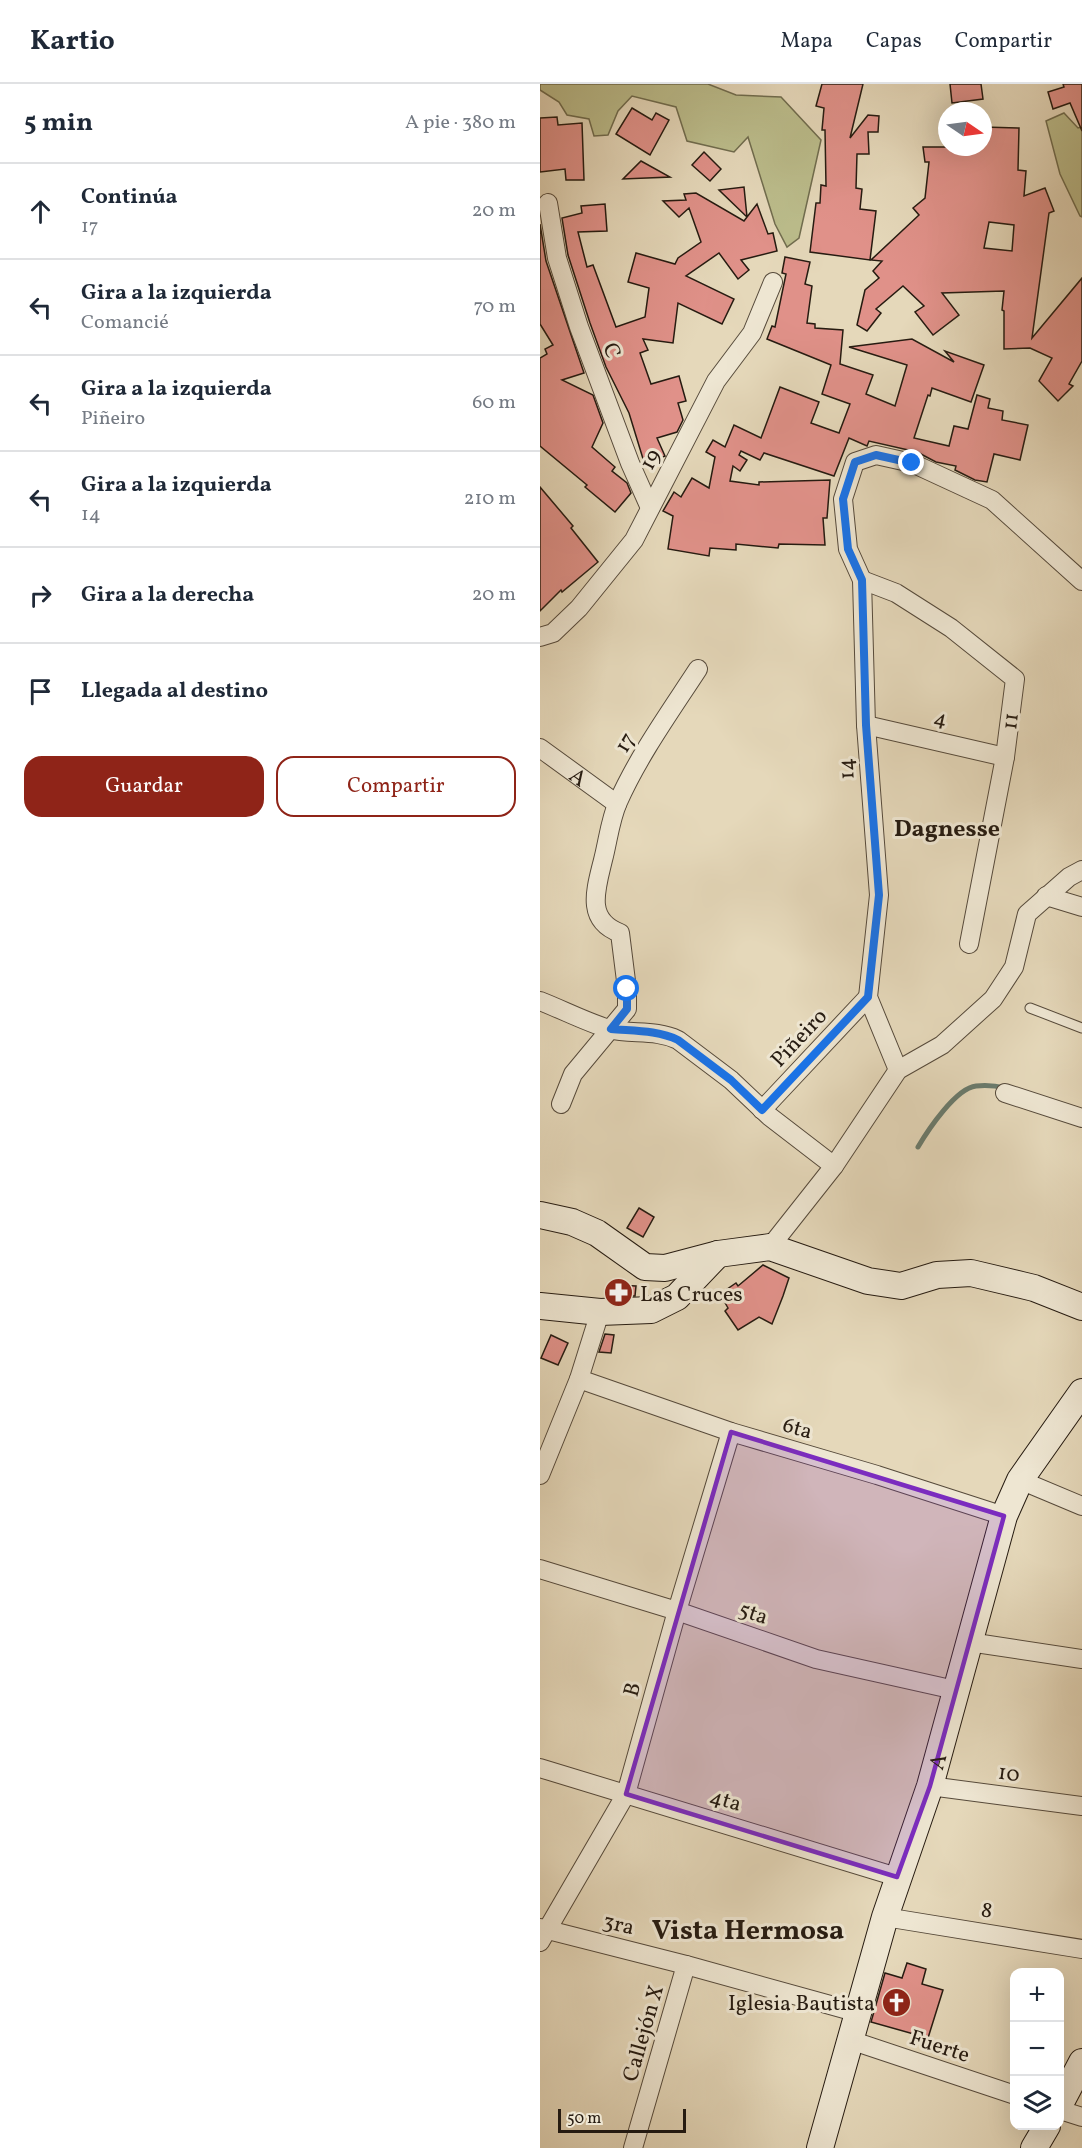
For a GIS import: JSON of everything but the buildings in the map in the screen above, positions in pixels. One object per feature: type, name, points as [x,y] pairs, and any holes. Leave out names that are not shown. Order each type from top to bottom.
[{"type":"main road","points":[[540,1215],[572,1222],[597,1233],[645,1267],[665,1268],[718,1254],[770,1247],[868,1281],[901,1286],[937,1275],[971,1273],[1034,1288],[1082,1307]]},
{"type":"main road","points":[[540,1306],[600,1312],[651,1310],[677,1297],[718,1254]]},
{"type":"main road","points":[[1034,1288],[1076,1318],[1082,1327]]},
{"type":"main road","name":"A","points":[[820,2148],[897,1877],[930,1786],[1004,1516],[1020,1480],[1082,1392]]},
{"type":"main road","points":[[1064,2095],[1082,2062]]},
{"type":"main road","points":[[1034,2148],[1045,2130]]},
{"type":"street","name":"C","points":[[548,203],[557,258],[579,327],[630,463],[650,508]]},
{"type":"street","name":"19","points":[[540,637],[553,633],[579,608],[634,540],[716,381],[752,333],[773,282]]},
{"type":"street","name":"14","points":[[898,1070],[868,997],[879,895],[866,725],[862,580],[848,549],[843,499],[855,462],[876,455],[912,463],[992,500],[1082,581]]},
{"type":"street","name":"11","points":[[862,580],[896,592],[924,610],[951,628],[1015,679],[1005,757],[969,944]]},
{"type":"street","name":"17","points":[[611,1029],[627,1009],[627,989],[620,933],[609,929],[598,917],[595,890],[617,804],[640,760],[698,669]]},
{"type":"street","name":"4","points":[[866,725],[1005,757]]},
{"type":"street","name":"A","points":[[540,748],[617,804]]},
{"type":"street","points":[[770,1247],[834,1166],[898,1070],[942,1045],[993,999],[1014,967],[1028,914],[1069,878],[1082,870]]},
{"type":"street","points":[[1047,896],[1082,907]]},
{"type":"street","name":"Piñeiro","points":[[762,1110],[868,997]]},
{"type":"street","points":[[540,1001],[611,1029],[638,1031],[678,1040],[731,1080],[762,1110],[834,1166]]},
{"type":"street","points":[[561,1104],[573,1074],[611,1029]]},
{"type":"street","points":[[1005,1093],[1080,1113]]},
{"type":"street","points":[[540,1475],[579,1379],[600,1312]]},
{"type":"street","name":"6ta","points":[[579,1379],[731,1432],[877,1475],[1004,1516]]},
{"type":"street","name":"B","points":[[543,1933],[627,1794],[677,1611],[731,1432]]},
{"type":"street","points":[[1020,1480],[1082,1506]]},
{"type":"street","name":"5ta","points":[[540,1569],[677,1611],[816,1659],[955,1690]]},
{"type":"street","points":[[969,1642],[1082,1659]]},
{"type":"street","name":"4ta","points":[[540,1768],[897,1877]]},
{"type":"street","name":"10","points":[[930,1786],[1082,1806]]},
{"type":"street","name":"8","points":[[885,1917],[1082,1949]]},
{"type":"street","name":"3ra","points":[[543,1933],[686,1965],[859,2013]]},
{"type":"street","name":"Callejón X","points":[[633,2148],[686,1965]]},
{"type":"street","name":"Fuerte","points":[[850,2040],[1010,2094]]},
{"type":"street","points":[[1064,2112],[1082,2117]]},
{"type":"lane","points":[[1030,1008],[1082,1028]]},
{"type":"highlighted area","points":[[731,1432],[1004,1516],[930,1786],[897,1877],[626,1794]]},
{"type":"green space","points":[[540,84],[708,84],[736,95],[781,97],[821,140],[799,238],[787,247],[775,224],[748,137],[734,152],[687,141],[676,107],[632,96],[618,111],[608,135],[594,136],[589,119],[567,115],[559,102],[540,90]]},
{"type":"green space","points":[[1064,113],[1078,128],[1082,127],[1082,217],[1060,174],[1046,121]]},
{"type":"waterway","points":[[918,1147],[943,1111],[968,1088],[976,1086],[1005,1088]]},
{"type":"place","name":"Las Cruces","points":[[619,1293]]},
{"type":"place","name":"Iglesia Bautista","points":[[896,2002]]},
{"type":"district","name":"Dagnesse","points":[[947,828]]},
{"type":"district","name":"Vista Hermosa","points":[[748,1929]]},
{"type":"route","points":[[627,989],[627,1009],[611,1029],[638,1031],[678,1040],[731,1080],[762,1110],[868,997],[879,895],[866,725],[862,580],[848,549],[843,499],[855,462],[876,455],[912,463]]}]
